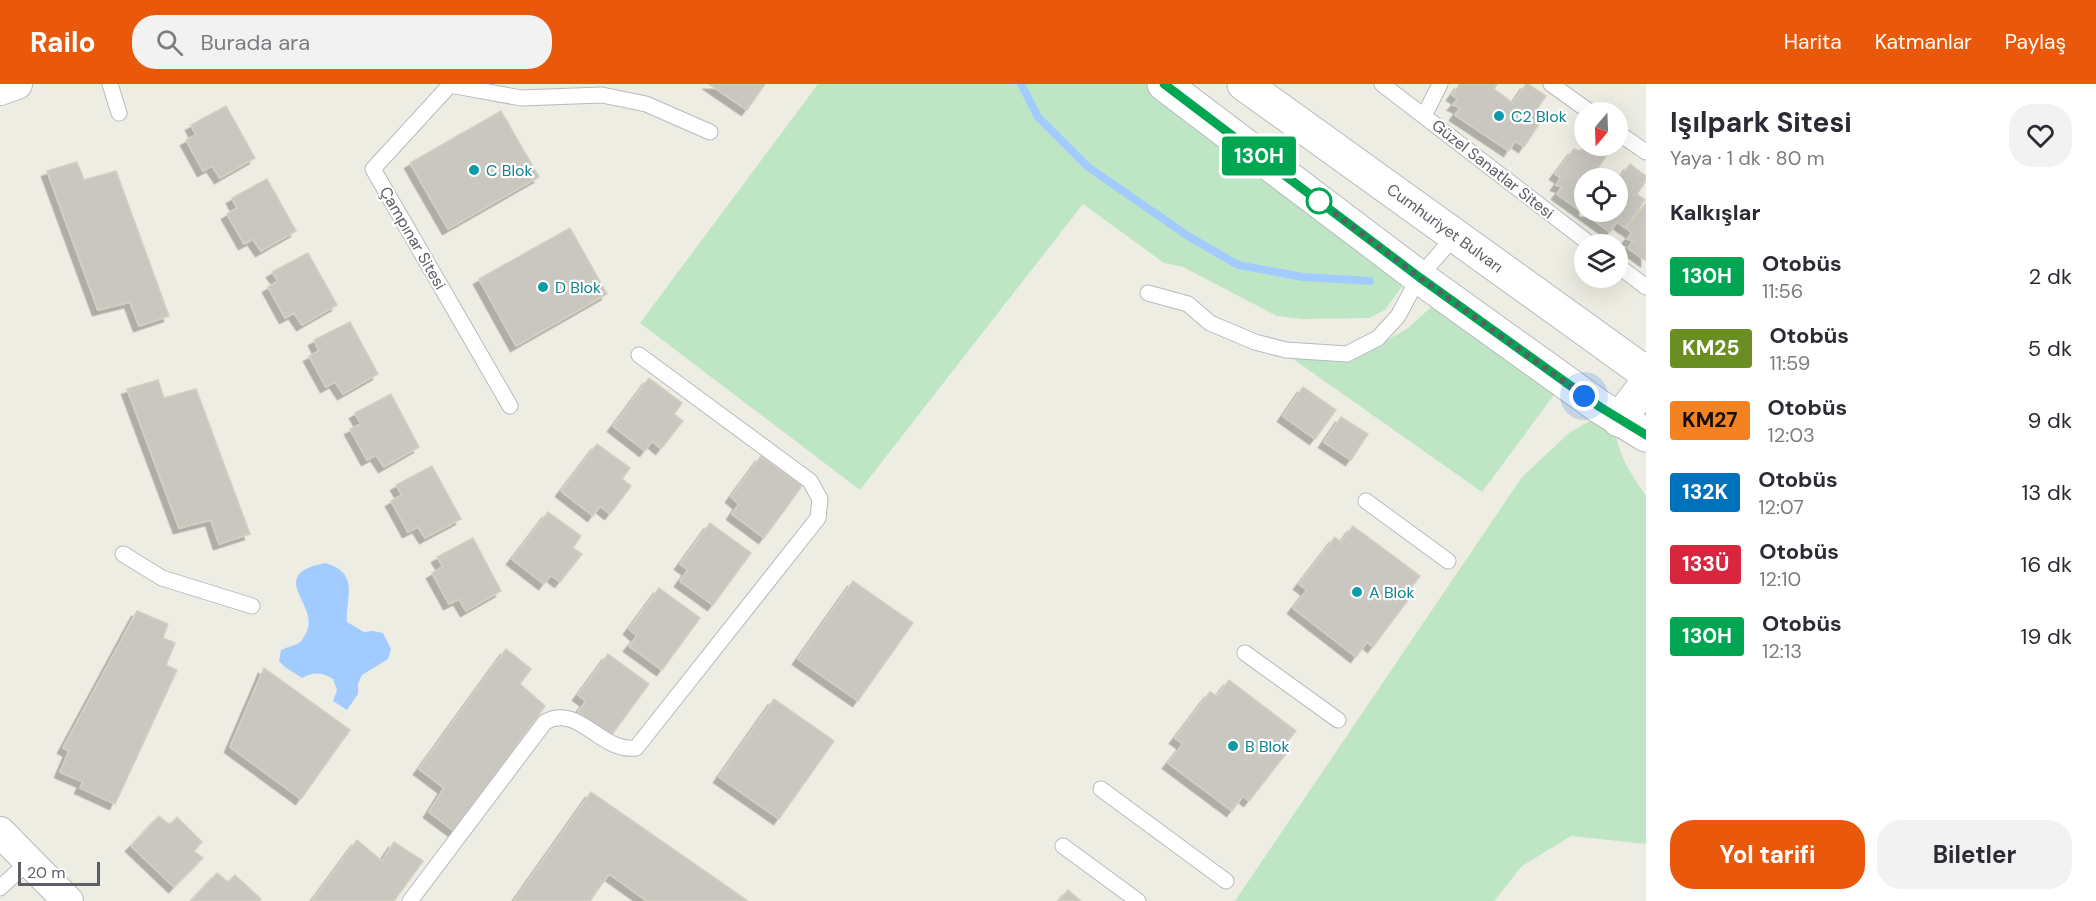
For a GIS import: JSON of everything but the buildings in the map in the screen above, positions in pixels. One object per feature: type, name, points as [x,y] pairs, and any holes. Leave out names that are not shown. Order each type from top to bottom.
[{"type":"street","points":[[0,90],[18,84]]},
{"type":"street","points":[[1164,84],[1419,277],[1633,428],[1646,384]]},
{"type":"street","name":"Cumhuriyet Bulvarı","points":[[1244,84],[1646,373]]},
{"type":"street","points":[[0,832],[68,901]]},
{"type":"lane","points":[[110,84],[118,113]]},
{"type":"lane","name":"Güzel Sanatlar Sitesi","points":[[1382,84],[1577,234]]},
{"type":"lane","name":"Güzel Sanatlar Sitesi","points":[[1424,116],[1440,84]]},
{"type":"lane","points":[[1551,84],[1576,102]]},
{"type":"lane","name":"Çampınar Sitesi","points":[[510,406],[373,169],[449,85],[521,98],[602,95],[646,104],[710,132]]},
{"type":"lane","points":[[1628,140],[1646,152]]},
{"type":"lane","points":[[1148,293],[1188,304],[1210,323],[1255,342],[1286,350],[1347,354],[1378,338],[1398,316],[1419,277],[1455,236]]},
{"type":"lane","points":[[1628,273],[1646,287]]},
{"type":"lane","points":[[410,901],[545,722],[558,716],[573,719],[616,747],[636,748],[818,518],[820,499],[810,481],[639,355]]},
{"type":"lane","points":[[1366,501],[1448,561]]},
{"type":"lane","points":[[123,554],[162,578],[252,606]]},
{"type":"lane","points":[[1245,653],[1338,720]]},
{"type":"lane","points":[[1101,789],[1226,881]]},
{"type":"lane","points":[[1063,846],[1138,901]]},
{"type":"lane","points":[[0,888],[28,861]]},
{"type":"green space","points":[[818,84],[1150,84],[1406,275],[1401,288],[1385,310],[1369,318],[1302,319],[1277,316],[1183,267],[1164,263],[1083,204],[860,490],[640,323]]},
{"type":"green space","points":[[1450,290],[1568,376],[1482,492],[1273,345],[1292,348],[1371,347],[1408,328]]},
{"type":"green space","points":[[1593,419],[1615,425],[1621,454],[1646,496],[1646,844],[1571,836],[1522,866],[1494,901],[1235,901],[1522,477],[1569,433]]},
{"type":"water","points":[[325,563],[336,567],[347,579],[349,595],[347,622],[364,632],[383,633],[391,649],[388,659],[362,675],[358,684],[358,694],[347,710],[333,701],[337,690],[333,679],[318,674],[302,678],[279,661],[281,650],[299,643],[307,631],[309,621],[296,583],[299,575],[307,568]]},
{"type":"waterway","points":[[1021,84],[1038,117],[1088,167],[1188,236],[1238,265],[1303,277],[1370,281]]},
{"type":"bus line","name":"130H","points":[[1164,84],[1419,277],[1600,407],[1646,435]]},
{"type":"place","name":"C2 Blok","points":[[1499,116]]},
{"type":"place","name":"C Blok","points":[[474,170]]},
{"type":"place","name":"D Blok","points":[[543,287]]},
{"type":"place","name":"A Blok","points":[[1357,592]]},
{"type":"place","name":"B Blok","points":[[1233,746]]},
{"type":"route","points":[[1319,201],[1419,277],[1584,396]]}]
